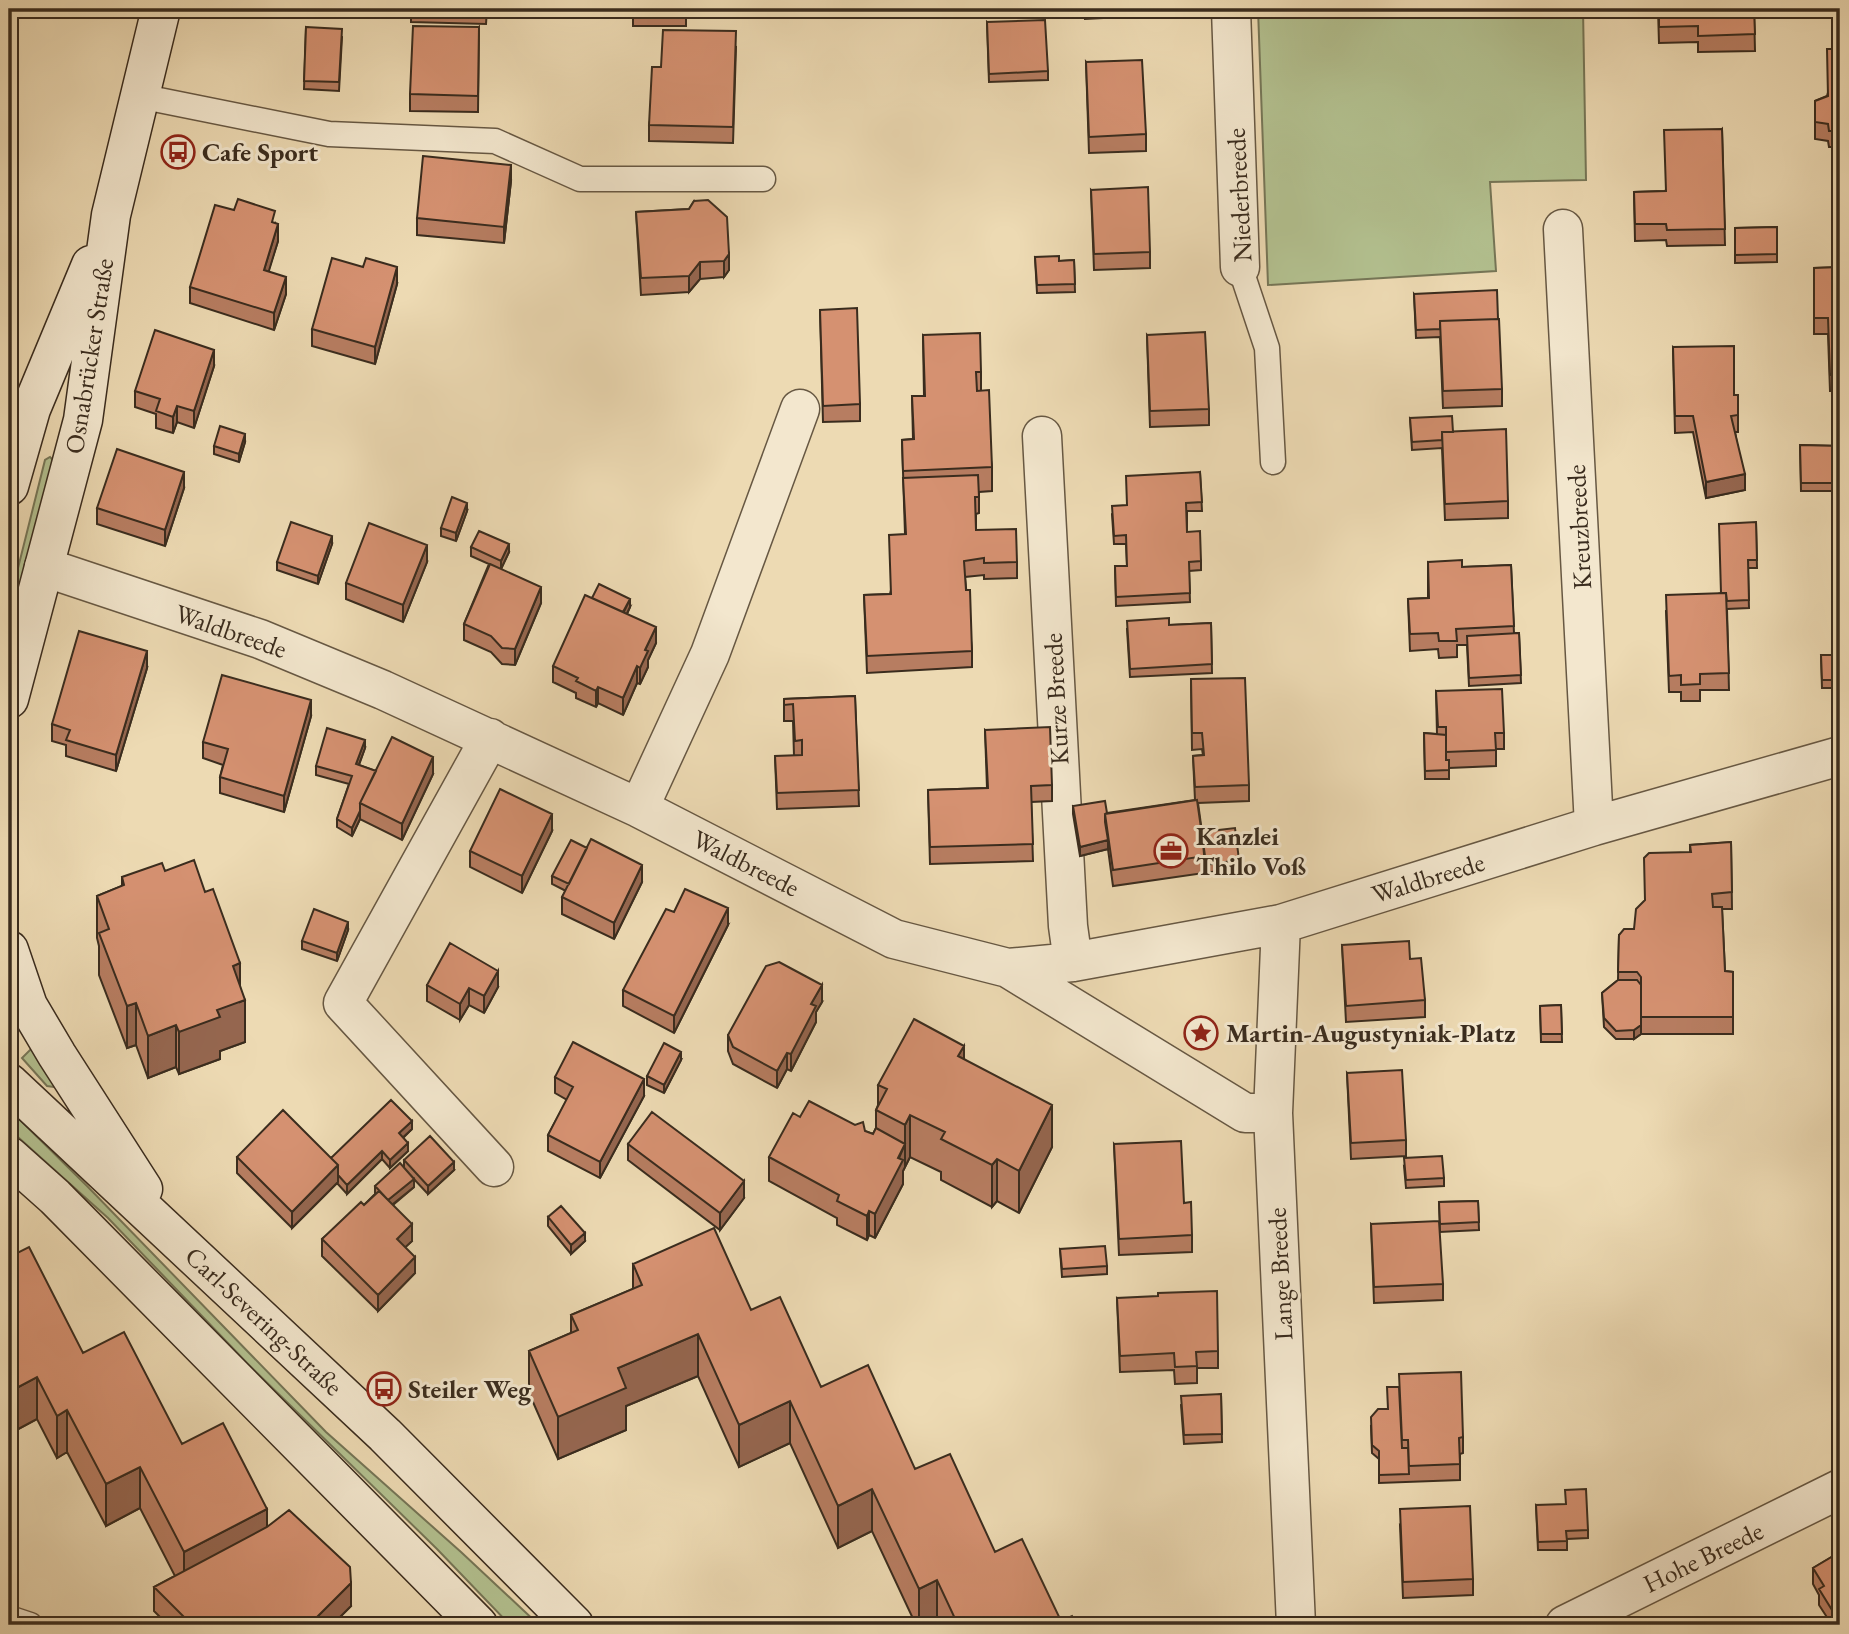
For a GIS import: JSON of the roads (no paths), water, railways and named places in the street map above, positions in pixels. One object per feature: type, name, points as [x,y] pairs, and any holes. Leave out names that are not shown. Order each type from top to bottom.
[{"type":"street","name":"Osnabrücker Straße","points":[[9,699],[83,420],[111,215],[161,9]]},
{"type":"street","name":"Niederbreede","points":[[1231,9],[1240,267]]},
{"type":"street","name":"Osnabrücker Straße","points":[[9,486],[31,409],[111,215]]},
{"type":"street","name":"Kreuzbreede","points":[[1563,229],[1594,826]]},
{"type":"street","points":[[639,808],[710,654],[800,409]]},
{"type":"street","name":"Kurze Breede","points":[[1042,436],[1068,926],[1073,962]]},
{"type":"street","name":"Waldbreede","points":[[44,567],[260,639],[490,738],[639,808],[894,939],[1008,968],[1245,1113],[1273,1113]]},
{"type":"street","points":[[490,738],[343,1003],[494,1167]]},
{"type":"street","name":"Waldbreede","points":[[1008,968],[1073,962],[1281,924],[1594,826],[1840,756]]},
{"type":"street","name":"Lange Breede","points":[[1281,924],[1273,1113],[1296,1625]]},
{"type":"street","points":[[9,950],[28,1006],[175,1238]]},
{"type":"street","name":"Carl-Severing-Straße","points":[[9,1083],[385,1435],[573,1624]]},
{"type":"street","points":[[9,1156],[55,1197],[478,1625]]},
{"type":"street","points":[[9,1174],[55,1197]]},
{"type":"street","name":"Hohe Breede","points":[[1565,1625],[1840,1489]]},
{"type":"lane","points":[[139,96],[329,134],[495,141],[580,179],[763,180]]},
{"type":"lane","name":"Niederbreede","points":[[1240,267],[1267,348],[1273,462]]},
{"type":"lane","points":[[9,1618],[30,1625]]},
{"type":"place","name":"Cafe Sport","points":[[178,152]]},
{"type":"place","name":"Kanzlei Thilo Voß","points":[[1171,851]]},
{"type":"place","name":"Martin-Augustyniak-Platz","points":[[1201,1033]]},
{"type":"place","name":"Steiler Weg","points":[[384,1389]]}]
